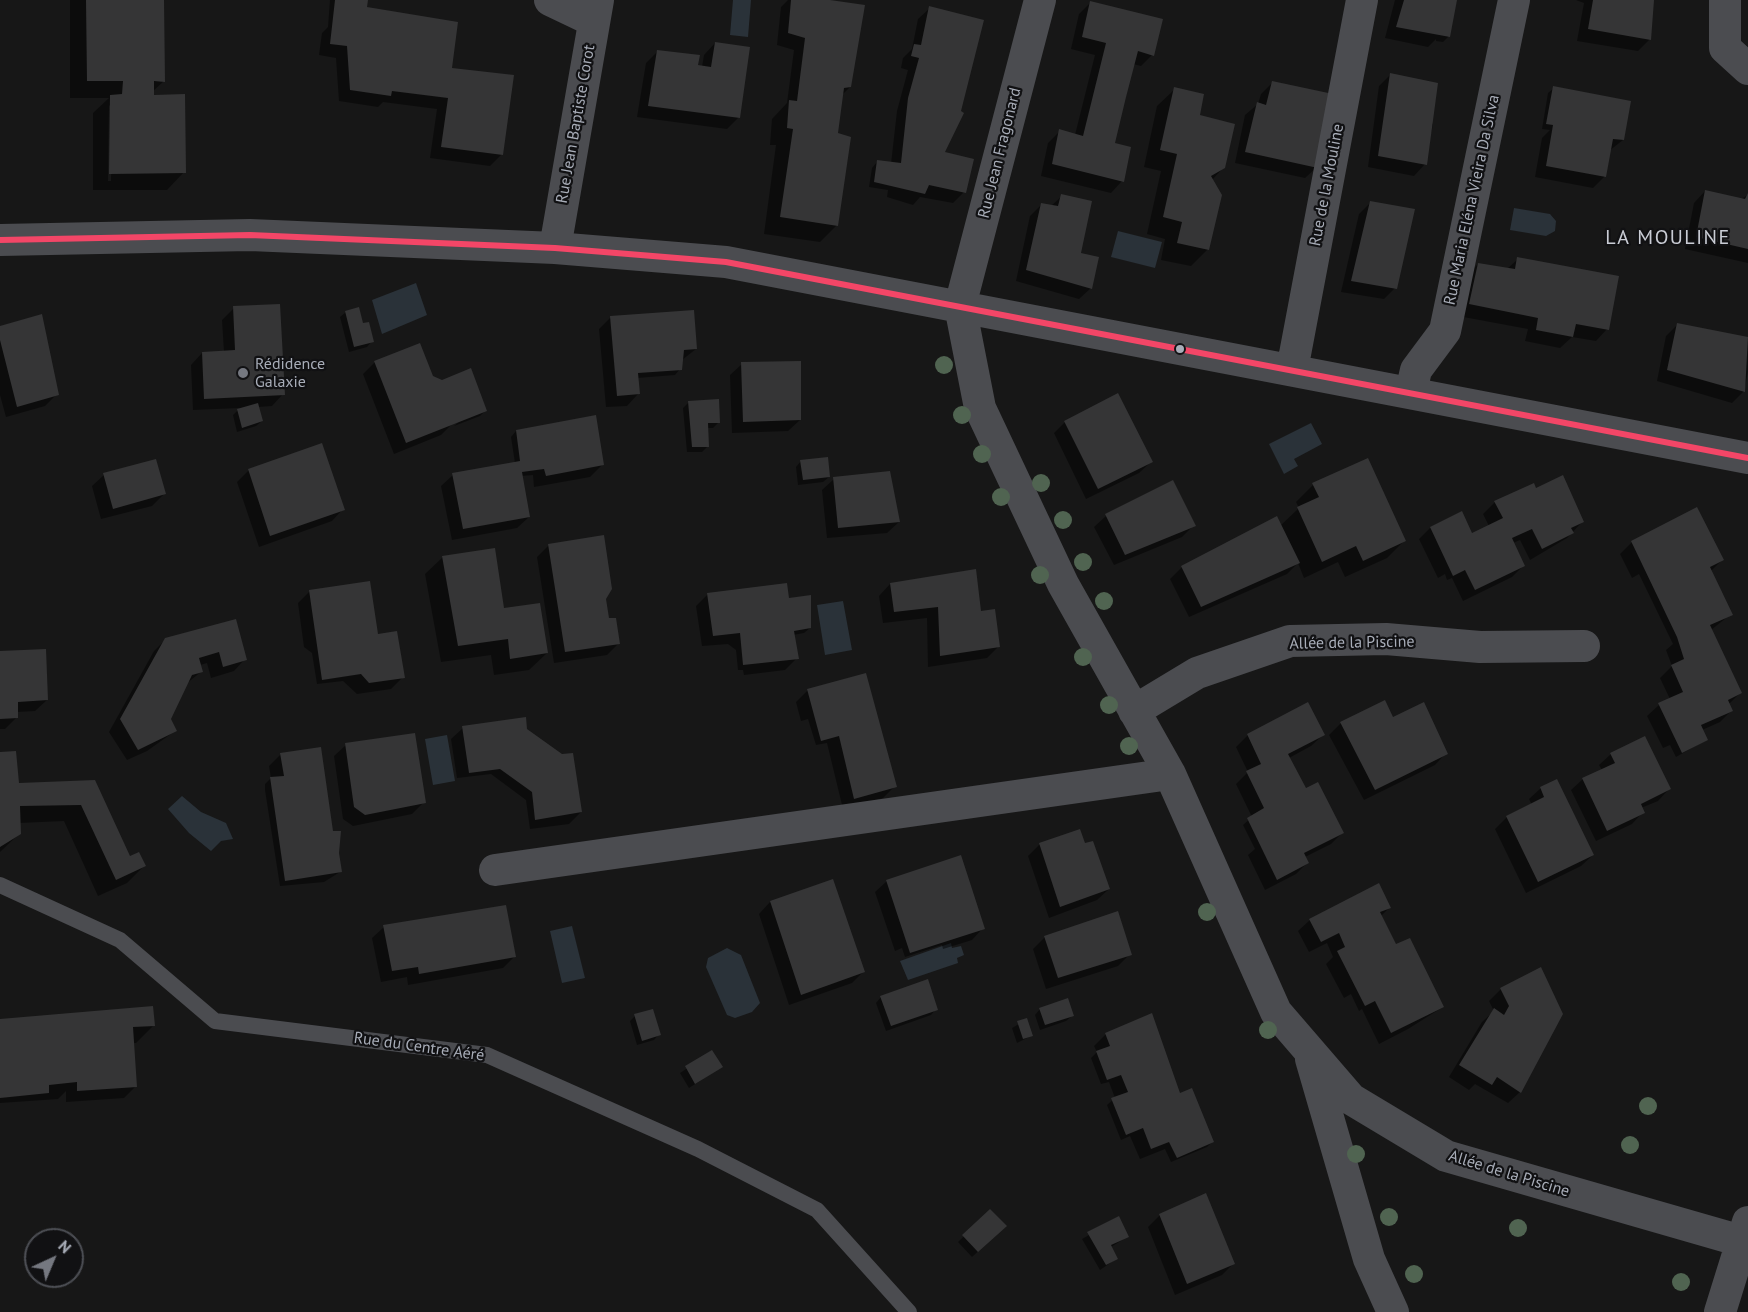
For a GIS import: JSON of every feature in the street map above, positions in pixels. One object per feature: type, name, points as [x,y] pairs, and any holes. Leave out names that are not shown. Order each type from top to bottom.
[{"type":"street","points":[[549,0],[596,11]]},
{"type":"street","name":"Rue Jean Fragonard","points":[[960,306],[1040,0]]},
{"type":"street","name":"Rue de la Mouline","points":[[1292,370],[1362,0]]},
{"type":"street","name":"Rue Maria Eléna Vieira Da Silva","points":[[1411,392],[1416,370],[1445,331],[1514,0]]},
{"type":"street","points":[[1725,0],[1725,48],[1748,69]]},
{"type":"street","name":"Rue Jean Baptiste Corot","points":[[555,249],[596,11]]},
{"type":"street","points":[[0,240],[250,235],[555,249],[726,262],[1748,458]]},
{"type":"street","name":"Allée de la Piscine","points":[[960,306],[980,408],[1063,584],[1170,774],[1276,1012],[1351,1100],[1446,1156],[1746,1235]]},
{"type":"street","name":"Allée de la Piscine","points":[[1134,711],[1197,672],[1290,641],[1386,639],[1480,646],[1584,646]]},
{"type":"street","points":[[495,870],[1170,774]]},
{"type":"street","name":"Allée de la Piscine","points":[[1308,1049],[1369,1259],[1393,1312]]},
{"type":"street","points":[[1720,1312],[1746,1235]]},
{"type":"lane","name":"Rue du Centre Aéré","points":[[0,885],[120,940],[215,1021],[487,1055],[698,1149],[817,1210],[909,1312]]},
{"type":"shaded area","points":[[733,0],[751,0],[748,37],[730,35]]},
{"type":"shaded area","points":[[1514,208],[1550,214],[1556,221],[1555,231],[1546,236],[1510,230]]},
{"type":"shaded area","points":[[1118,231],[1162,242],[1155,268],[1111,257]]},
{"type":"shaded area","points":[[416,283],[427,315],[382,334],[372,300]]},
{"type":"shaded area","points":[[1311,423],[1322,444],[1294,459],[1298,466],[1284,474],[1269,444]]},
{"type":"shaded area","points":[[843,601],[852,650],[825,655],[817,605]]},
{"type":"shaded area","points":[[447,735],[455,781],[433,785],[425,739]]},
{"type":"shaded area","points":[[182,796],[201,812],[226,823],[233,839],[221,841],[211,851],[189,833],[168,809]]},
{"type":"shaded area","points":[[572,926],[585,978],[562,983],[550,931]]},
{"type":"shaded area","points":[[951,943],[952,948],[961,946],[964,955],[957,958],[958,963],[908,980],[900,961]]},
{"type":"shaded area","points":[[727,948],[741,955],[760,1003],[752,1012],[735,1018],[727,1015],[706,967],[708,958]]},
{"type":"building","points":[[86,0],[164,0],[165,82],[154,81],[154,95],[185,94],[186,173],[109,174],[110,95],[122,94],[123,81],[87,81]]},
{"type":"building","points":[[335,0],[368,0],[367,7],[458,22],[452,68],[514,75],[503,155],[441,147],[448,98],[392,91],[391,96],[350,90],[347,46],[330,44]]},
{"type":"building","points":[[791,0],[830,0],[865,5],[851,87],[844,88],[838,133],[851,137],[838,226],[780,217],[793,129],[787,128],[789,100],[797,101],[805,38],[788,33]]},
{"type":"building","points":[[1404,0],[1457,0],[1450,37],[1396,27]]},
{"type":"building","points":[[1593,0],[1654,0],[1651,40],[1588,29]]},
{"type":"building","points":[[1090,1],[1163,19],[1154,56],[1138,51],[1126,97],[1115,143],[1131,147],[1124,182],[1052,164],[1059,129],[1083,136],[1106,43],[1082,37]]},
{"type":"building","points":[[929,6],[984,20],[961,111],[964,113],[945,152],[974,159],[966,193],[929,185],[925,194],[874,182],[877,160],[901,163],[908,98],[919,58],[911,56],[914,44],[921,45]]},
{"type":"building","points":[[715,42],[750,47],[740,118],[648,106],[657,50],[700,55],[698,65],[711,67]]},
{"type":"building","points":[[1390,73],[1438,83],[1427,165],[1378,156]]},
{"type":"building","points":[[1272,81],[1333,94],[1318,168],[1245,152],[1257,102],[1266,105]]},
{"type":"building","points":[[1553,86],[1631,101],[1624,140],[1613,139],[1606,177],[1546,166],[1553,125],[1546,124]]},
{"type":"building","points":[[1174,87],[1204,94],[1200,115],[1235,124],[1225,168],[1211,176],[1222,195],[1209,250],[1177,243],[1182,222],[1163,217],[1177,154],[1160,150]]},
{"type":"building","points":[[1705,190],[1745,199],[1748,193],[1748,249],[1696,237]]},
{"type":"building","points":[[1061,194],[1092,201],[1081,253],[1099,257],[1092,289],[1026,270],[1041,203],[1058,206]]},
{"type":"building","points":[[1370,201],[1415,209],[1397,289],[1351,281]]},
{"type":"building","points":[[1517,257],[1619,276],[1609,330],[1576,324],[1573,337],[1536,330],[1538,318],[1469,304],[1478,263],[1515,269]]},
{"type":"building","name":"Rédidence Galaxie","points":[[280,304],[285,395],[204,399],[202,352],[235,350],[233,306]]},
{"type":"building","points":[[359,307],[363,323],[369,322],[374,342],[354,347],[345,311]]},
{"type":"building","points":[[694,310],[697,349],[684,350],[682,370],[638,373],[640,394],[617,396],[610,316]]},
{"type":"building","points":[[42,314],[59,395],[17,407],[0,340],[0,326]]},
{"type":"building","points":[[1677,323],[1748,337],[1745,392],[1667,370]]},
{"type":"building","points":[[420,343],[433,376],[442,380],[471,368],[487,411],[406,443],[374,361]]},
{"type":"building","points":[[801,361],[801,420],[743,422],[741,362]]},
{"type":"building","points":[[1118,393],[1153,462],[1098,489],[1064,421]]},
{"type":"building","points":[[719,399],[720,423],[708,423],[709,447],[692,447],[688,401]]},
{"type":"building","points":[[258,403],[263,421],[242,428],[237,409]]},
{"type":"building","points":[[596,415],[604,465],[546,476],[544,469],[522,472],[530,517],[463,529],[452,473],[520,461],[516,430]]},
{"type":"building","points":[[322,443],[345,510],[270,536],[248,469]]},
{"type":"building","points":[[828,457],[830,477],[803,480],[800,460]]},
{"type":"building","points":[[1368,458],[1406,541],[1363,561],[1356,546],[1322,562],[1297,507],[1319,497],[1312,483]]},
{"type":"building","points":[[156,459],[166,494],[113,509],[103,473]]},
{"type":"building","points":[[890,471],[900,522],[838,528],[833,477]]},
{"type":"building","points":[[1563,475],[1584,522],[1571,528],[1574,533],[1542,549],[1532,529],[1512,538],[1525,566],[1475,590],[1465,570],[1453,576],[1430,527],[1462,511],[1472,533],[1503,518],[1494,501],[1534,483],[1536,488]]},
{"type":"building","points":[[1173,480],[1196,526],[1125,555],[1105,514]]},
{"type":"building","points":[[1697,507],[1724,560],[1710,567],[1733,615],[1710,625],[1742,693],[1728,700],[1733,711],[1701,725],[1708,740],[1682,753],[1658,703],[1683,692],[1671,665],[1684,659],[1677,637],[1631,541]]},
{"type":"building","points":[[1277,516],[1300,563],[1201,607],[1181,566]]},
{"type":"building","points":[[604,535],[612,589],[606,599],[609,618],[616,618],[620,644],[565,652],[548,544]]},
{"type":"building","points":[[495,548],[504,608],[540,603],[548,653],[510,659],[508,639],[458,646],[442,556]]},
{"type":"building","points":[[976,569],[981,611],[995,609],[1000,647],[940,656],[938,607],[894,612],[890,583]]},
{"type":"building","points":[[370,581],[378,634],[397,631],[405,678],[369,683],[361,674],[322,680],[309,590]]},
{"type":"building","points":[[787,583],[789,598],[811,595],[811,628],[794,631],[799,659],[743,665],[740,633],[713,636],[707,593]]},
{"type":"building","points":[[236,619],[247,660],[223,667],[219,652],[199,658],[203,672],[192,675],[171,719],[177,731],[138,750],[120,719],[165,638]]},
{"type":"building","points":[[46,649],[48,700],[18,702],[18,718],[0,719],[0,651]]},
{"type":"building","points":[[866,673],[897,787],[854,799],[839,736],[821,741],[807,689]]},
{"type":"building","points":[[1385,700],[1393,717],[1424,702],[1448,754],[1375,790],[1340,722]]},
{"type":"building","points":[[1308,702],[1325,735],[1288,754],[1306,788],[1318,782],[1344,833],[1304,853],[1309,863],[1277,880],[1247,818],[1264,808],[1246,771],[1261,764],[1247,734]]},
{"type":"building","points":[[526,717],[527,729],[562,754],[573,753],[582,812],[535,820],[532,792],[500,769],[469,773],[462,726]]},
{"type":"building","points":[[415,733],[426,803],[365,815],[354,807],[345,743]]},
{"type":"building","points":[[1645,736],[1671,789],[1641,804],[1645,813],[1607,831],[1582,778],[1615,763],[1610,753]]},
{"type":"building","points":[[321,747],[333,831],[341,831],[339,853],[342,872],[285,881],[270,777],[284,776],[280,753]]},
{"type":"building","points":[[16,751],[19,783],[95,780],[130,856],[139,852],[146,866],[116,880],[81,805],[20,806],[21,834],[0,847],[0,752]]},
{"type":"building","points":[[1557,779],[1594,855],[1538,882],[1506,816],[1544,797],[1540,787]]},
{"type":"building","points":[[1080,829],[1085,843],[1093,841],[1110,889],[1060,907],[1039,843]]},
{"type":"building","points":[[961,855],[985,929],[910,953],[886,880]]},
{"type":"building","points":[[833,879],[865,972],[801,995],[770,901]]},
{"type":"building","points":[[1379,883],[1391,908],[1380,912],[1396,944],[1410,938],[1444,1007],[1391,1033],[1375,1001],[1365,1006],[1337,951],[1345,947],[1339,933],[1321,942],[1309,919]]},
{"type":"building","points":[[506,905],[516,957],[419,974],[418,967],[392,971],[383,925]]},
{"type":"building","points":[[1118,911],[1132,955],[1058,978],[1044,936]]},
{"type":"building","points":[[1541,967],[1563,1014],[1521,1093],[1497,1077],[1492,1085],[1459,1065],[1494,1008],[1504,1015],[1509,1006],[1500,988]]},
{"type":"building","points":[[928,979],[938,1010],[891,1026],[880,996]]},
{"type":"building","points":[[1068,998],[1074,1016],[1045,1025],[1039,1008]]},
{"type":"building","points":[[153,1006],[155,1026],[133,1027],[137,1087],[77,1091],[77,1082],[49,1085],[49,1093],[0,1098],[0,1019]]},
{"type":"building","points":[[653,1009],[661,1035],[642,1041],[634,1014]]},
{"type":"building","points":[[1152,1013],[1180,1093],[1192,1088],[1214,1142],[1177,1158],[1169,1142],[1151,1149],[1143,1128],[1126,1135],[1111,1098],[1128,1092],[1121,1075],[1107,1080],[1096,1051],[1110,1046],[1105,1033]]},
{"type":"building","points":[[1027,1018],[1033,1036],[1023,1039],[1017,1021]]},
{"type":"building","points":[[712,1050],[723,1067],[695,1084],[685,1066]]},
{"type":"building","points":[[1206,1193],[1235,1264],[1187,1284],[1159,1214]]},
{"type":"building","points":[[990,1209],[1007,1226],[978,1252],[962,1235]]},
{"type":"building","points":[[1119,1216],[1129,1237],[1111,1245],[1118,1259],[1106,1265],[1087,1232]]},
{"type":"transit line","points":[[0,240],[250,235],[555,248],[726,262],[1748,458]]},
{"type":"place","name":"Rédidence Galaxie","points":[[243,373]]},
{"type":"district","name":"LA MOULINE","points":[[1668,238]]}]
